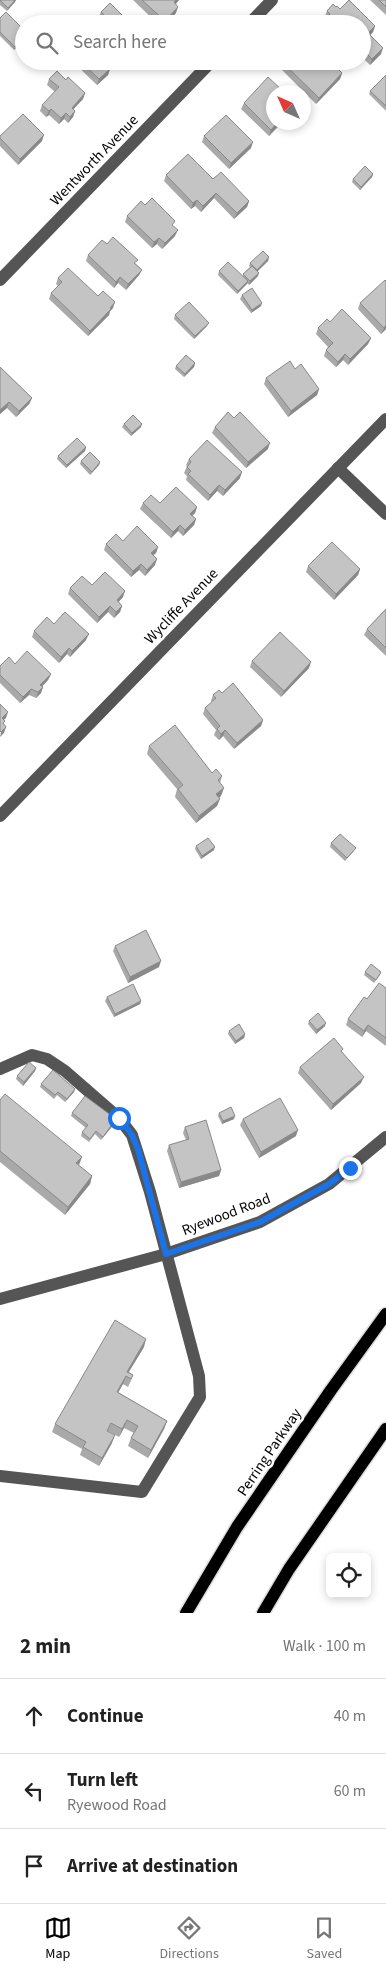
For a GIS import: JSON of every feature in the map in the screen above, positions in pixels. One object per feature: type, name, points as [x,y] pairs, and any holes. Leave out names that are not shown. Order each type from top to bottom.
[{"type":"main road","name":"Perring Parkway","points":[[186,1613],[237,1528],[331,1390],[386,1314]]},
{"type":"main road","points":[[263,1613],[289,1569],[386,1429]]},
{"type":"street","points":[[257,15],[272,0]]},
{"type":"street","name":"Wentworth Avenue","points":[[0,280],[203,70]]},
{"type":"street","name":"Wycliffe Avenue","points":[[0,816],[386,419]]},
{"type":"street","points":[[338,468],[386,514]]},
{"type":"street","points":[[0,1069],[32,1055],[47,1059],[65,1071],[119,1118],[132,1135],[138,1149],[199,1376],[200,1398],[142,1492],[0,1476]]},
{"type":"street","name":"Ryewood Road","points":[[0,1299],[166,1254],[260,1222],[329,1184],[386,1137]]},
{"type":"building","points":[[0,0],[15,0],[8,8]]},
{"type":"building","points":[[142,0],[176,0],[174,2],[178,7],[171,15],[158,15]]},
{"type":"building","points":[[349,0],[364,15],[329,15],[327,11],[333,4],[340,9]]},
{"type":"building","points":[[379,0],[386,0],[386,7]]},
{"type":"building","points":[[110,3],[122,15],[104,15],[101,12]]},
{"type":"building","points":[[6,12],[15,21],[15,47],[0,32],[0,18]]},
{"type":"building","points":[[371,22],[375,26],[371,30]]},
{"type":"building","points":[[371,36],[383,48],[371,58]]},
{"type":"building","points":[[90,70],[109,70],[99,79]]},
{"type":"building","points":[[290,70],[339,70],[342,73],[319,98],[311,90],[311,85],[306,85]]},
{"type":"building","points":[[57,71],[66,80],[68,77],[85,93],[72,108],[75,111],[70,117],[66,113],[61,118],[51,109],[49,111],[42,105],[59,87],[49,79]]},
{"type":"building","points":[[386,75],[386,106],[370,91]]},
{"type":"building","points":[[268,77],[277,85],[266,85],[266,125],[244,103]]},
{"type":"building","points":[[23,114],[44,135],[20,159],[0,136]]},
{"type":"building","points":[[226,115],[253,142],[231,163],[204,136]]},
{"type":"building","points":[[188,154],[213,179],[221,172],[249,201],[237,213],[216,193],[203,206],[197,200],[193,203],[166,175]]},
{"type":"building","points":[[365,166],[373,174],[361,187],[353,179]]},
{"type":"building","points":[[152,198],[175,221],[172,225],[178,230],[165,243],[159,238],[154,242],[127,216],[141,201],[145,205]]},
{"type":"building","points":[[113,237],[138,260],[134,263],[142,270],[128,284],[120,277],[116,282],[88,255],[102,240],[107,244]]},
{"type":"building","points":[[263,251],[269,257],[257,270],[250,263]]},
{"type":"building","points":[[228,262],[248,281],[238,291],[219,271]]},
{"type":"building","points":[[252,266],[259,273],[250,281],[243,274]]},
{"type":"building","points":[[68,268],[98,296],[103,291],[115,302],[111,309],[90,331],[51,293],[62,282],[58,278]]},
{"type":"building","points":[[385,280],[386,325],[384,328],[360,303]]},
{"type":"building","points":[[252,288],[262,303],[252,310],[242,295]]},
{"type":"building","points":[[189,302],[209,323],[195,336],[175,315]]},
{"type":"building","points":[[342,309],[371,338],[350,359],[345,354],[338,362],[326,350],[333,343],[318,328],[327,319],[330,322]]},
{"type":"building","points":[[186,355],[195,363],[185,374],[176,366]]},
{"type":"building","points":[[290,361],[295,369],[301,364],[319,389],[291,411],[266,378]]},
{"type":"building","points":[[0,367],[32,398],[19,411],[9,402],[0,410]]},
{"type":"building","points":[[228,412],[234,418],[240,412],[270,443],[248,462],[215,427]]},
{"type":"building","points":[[133,415],[142,424],[132,433],[124,424]]},
{"type":"building","points":[[77,438],[86,447],[67,465],[58,456]]},
{"type":"building","points":[[207,440],[242,472],[225,490],[219,485],[210,495],[188,474],[191,471],[187,467],[191,462],[189,459]]},
{"type":"building","points":[[90,452],[100,462],[92,472],[81,461]]},
{"type":"building","points":[[176,487],[197,507],[190,514],[196,519],[185,530],[180,525],[173,532],[143,503],[151,495],[160,503]]},
{"type":"building","points":[[137,526],[158,547],[151,553],[157,559],[147,570],[141,564],[133,571],[106,544],[116,534],[123,541]]},
{"type":"building","points":[[332,542],[360,569],[336,594],[308,566]]},
{"type":"building","points":[[105,572],[125,591],[117,600],[122,606],[116,612],[110,606],[99,617],[70,588],[82,576],[92,585]]},
{"type":"building","points":[[386,609],[386,648],[367,629]]},
{"type":"building","points":[[65,612],[89,634],[72,651],[69,648],[61,657],[34,631],[47,617],[54,624]]},
{"type":"building","points":[[280,632],[311,662],[284,691],[252,661]]},
{"type":"building","points":[[27,651],[51,674],[40,685],[43,687],[38,692],[31,689],[23,697],[0,675],[0,666],[9,657],[15,664]]},
{"type":"building","points":[[233,683],[263,720],[237,743],[225,730],[221,734],[217,729],[220,726],[205,708],[216,698],[213,695],[219,690],[222,693]]},
{"type":"building","points":[[0,704],[8,712],[2,718],[5,721],[3,723],[6,727],[1,732],[0,731]]},
{"type":"building","points":[[175,725],[212,773],[216,769],[222,776],[218,780],[224,788],[216,794],[220,799],[199,816],[178,789],[183,785],[149,746]]},
{"type":"building","points":[[340,834],[356,848],[347,858],[331,843]]},
{"type":"building","points":[[208,838],[215,847],[202,856],[196,846]]},
{"type":"building","points":[[146,930],[161,961],[130,977],[115,946]]},
{"type":"building","points":[[371,964],[381,972],[376,980],[365,972]]},
{"type":"building","points":[[379,983],[386,988],[386,1038],[368,1025],[364,1031],[348,1019],[364,997],[367,999]]},
{"type":"building","points":[[133,984],[141,1001],[115,1014],[107,997]]},
{"type":"building","points":[[318,1013],[326,1023],[317,1030],[309,1021]]},
{"type":"building","points":[[239,1024],[245,1034],[236,1041],[229,1031]]},
{"type":"building","points":[[334,1038],[343,1049],[341,1051],[364,1077],[333,1104],[300,1067]]},
{"type":"building","points":[[29,1062],[36,1068],[24,1082],[17,1076]]},
{"type":"building","points":[[53,1070],[75,1089],[67,1099],[58,1092],[55,1095],[41,1084]]},
{"type":"building","points":[[5,1094],[82,1157],[76,1163],[92,1176],[68,1207],[0,1151],[0,1100]]},
{"type":"building","points":[[85,1096],[116,1119],[103,1137],[96,1131],[90,1139],[82,1132],[88,1125],[72,1113]]},
{"type":"building","points":[[280,1098],[298,1130],[261,1152],[243,1119]]},
{"type":"building","points":[[231,1107],[235,1116],[223,1121],[219,1113]]},
{"type":"building","points":[[206,1120],[221,1170],[181,1182],[169,1145],[189,1139],[185,1127]]},
{"type":"building","points":[[115,1320],[146,1339],[127,1372],[133,1375],[131,1379],[126,1376],[117,1392],[167,1421],[151,1450],[131,1438],[138,1426],[127,1420],[122,1429],[111,1423],[107,1431],[115,1435],[102,1458],[83,1447],[86,1442],[55,1424]]},
{"type":"route","points":[[119,1118],[132,1135],[138,1149],[166,1254],[260,1222],[329,1184],[350,1168]]}]
